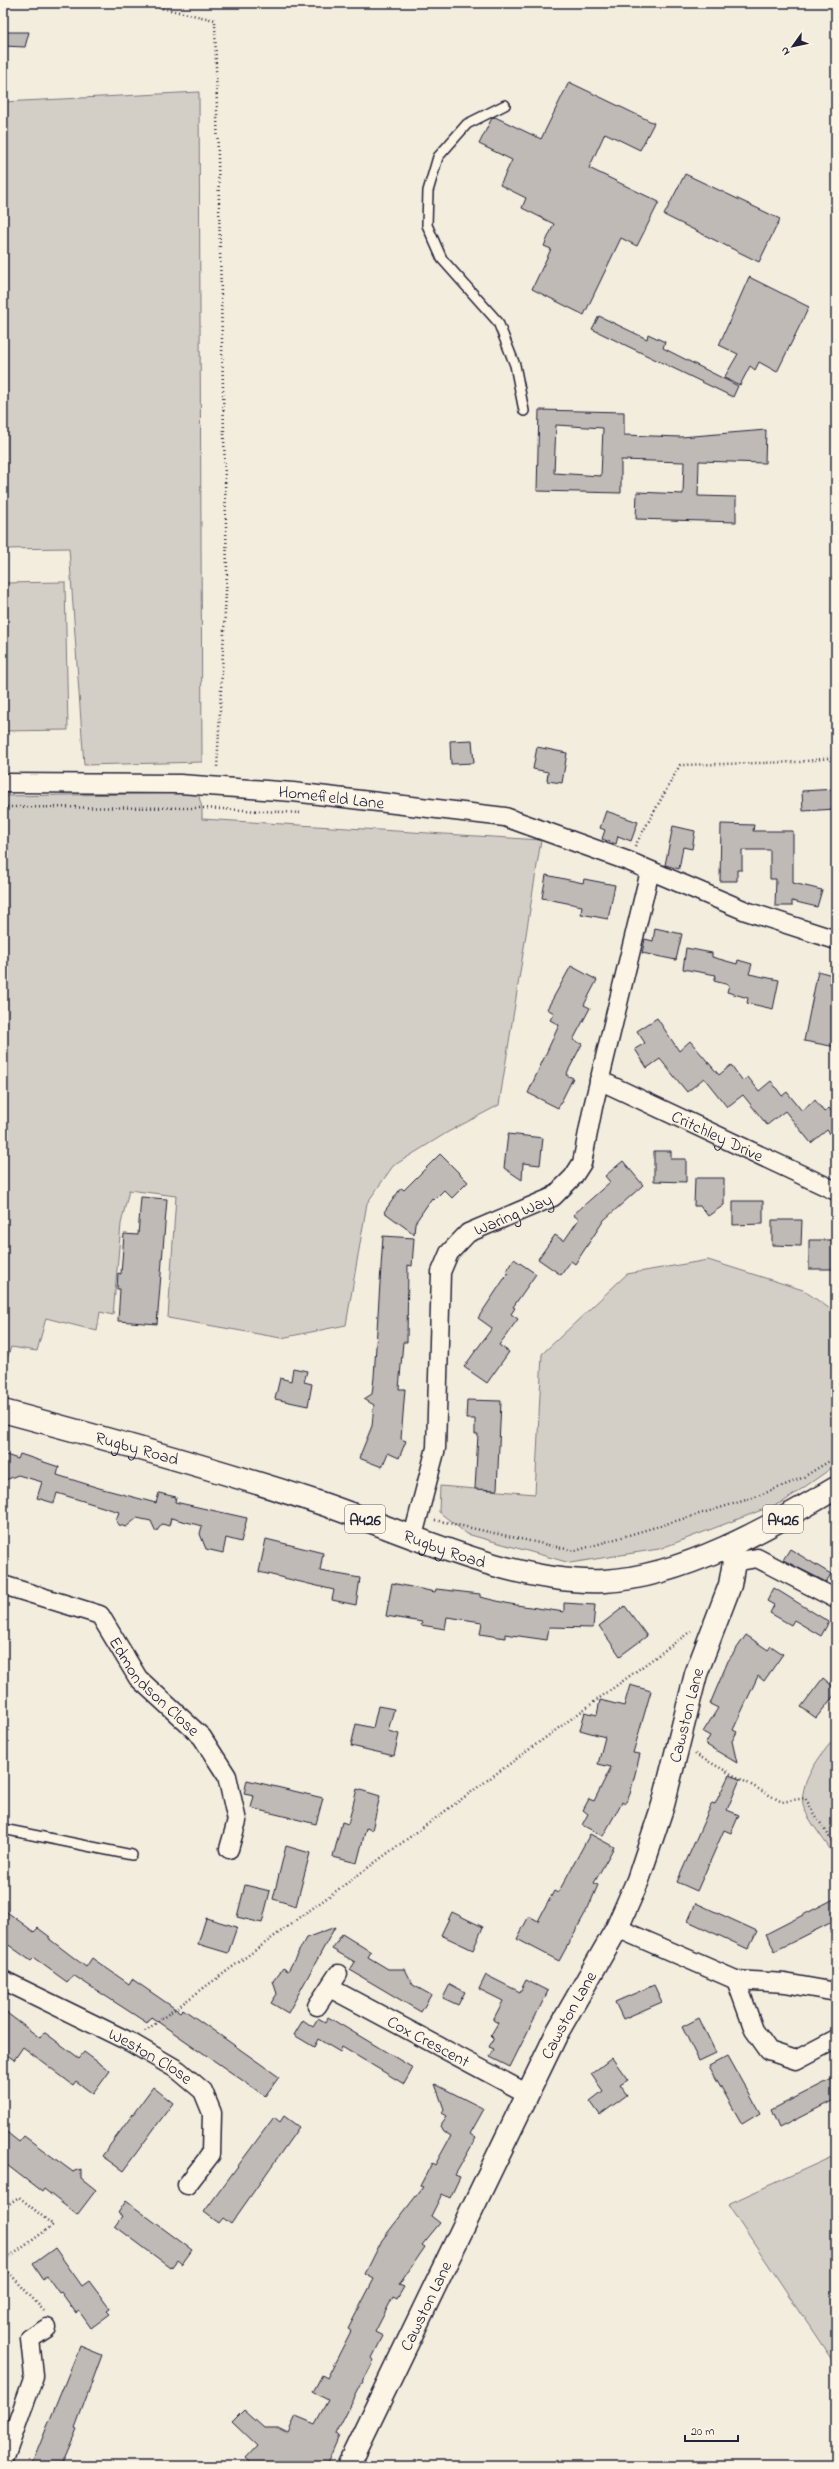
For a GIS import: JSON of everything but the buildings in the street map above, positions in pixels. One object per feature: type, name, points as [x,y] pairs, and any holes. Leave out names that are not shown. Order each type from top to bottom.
[{"type":"street","name":"Homefield Lane","points":[[3,783],[172,784],[293,792],[505,817],[628,861],[746,911],[836,940]]},
{"type":"street","name":"Waring Way","points":[[415,1526],[436,1448],[441,1272],[449,1253],[468,1233],[553,1197],[573,1177],[582,1163],[600,1080],[650,871]]},
{"type":"street","name":"Critchley Drive","points":[[600,1080],[836,1191]]},
{"type":"street","name":"Rugby Road","points":[[3,1411],[415,1526],[484,1562],[536,1574],[580,1580],[606,1581],[658,1571],[731,1554],[771,1526],[836,1488]]},
{"type":"street","points":[[731,1554],[756,1558],[836,1599]]},
{"type":"street","name":"Cawston Lane","points":[[348,2466],[558,2031],[617,1928],[638,1880],[664,1805],[696,1674],[730,1585],[731,1554]]},
{"type":"street","name":"Edmondson Close","points":[[3,1585],[100,1615],[138,1678],[202,1737],[227,1776],[237,1822],[229,1849]]},
{"type":"street","points":[[617,1928],[736,1980],[785,1983],[836,1992]]},
{"type":"street","name":"Weston Close","points":[[3,1980],[130,2042],[178,2070],[203,2091],[212,2114],[211,2154],[188,2185]]},
{"type":"street","points":[[736,1980],[754,2030],[769,2051],[796,2060],[836,2038]]},
{"type":"street","name":"Cox Crescent","points":[[317,2006],[334,1981],[528,2094]]},
{"type":"street","points":[[3,2463],[34,2376],[30,2339],[47,2328]]},
{"type":"lane","points":[[505,105],[467,124],[438,157],[428,191],[427,225],[442,259],[498,322],[515,365],[524,411]]},
{"type":"lane","points":[[3,1829],[132,1855]]},
{"type":"path","points":[[139,3],[215,20],[227,572],[216,787]]},
{"type":"path","points":[[628,861],[680,765],[800,762],[836,757]]},
{"type":"path","points":[[3,807],[202,808],[307,813]]},
{"type":"path","points":[[415,1526],[574,1551],[753,1498],[802,1478],[836,1457]]},
{"type":"path","points":[[130,2042],[696,1627],[712,1630]]},
{"type":"path","points":[[678,1744],[782,1802],[805,1798],[836,1848]]},
{"type":"path","points":[[3,2208],[19,2197],[53,2225],[3,2262]]},
{"type":"path","points":[[3,2266],[54,2323],[47,2328]]},
{"type":"shaded area","points":[[199,92],[202,762],[84,765],[69,548],[3,549],[3,102]]},
{"type":"shaded area","points":[[65,582],[68,730],[3,731],[3,583]]},
{"type":"shaded area","points":[[198,793],[202,808],[202,819],[541,840],[499,1105],[448,1132],[393,1166],[367,1203],[346,1325],[281,1338],[168,1318],[176,1196],[129,1190],[121,1224],[113,1315],[100,1312],[97,1331],[46,1318],[37,1351],[11,1347],[3,1371],[3,796]]},
{"type":"shaded area","points":[[708,1260],[803,1290],[836,1313],[836,1465],[783,1502],[659,1549],[570,1563],[467,1534],[439,1512],[440,1486],[535,1494],[542,1354],[627,1274]]},
{"type":"shaded area","points":[[836,1737],[836,1858],[807,1814],[804,1808],[803,1799],[807,1780],[812,1770],[824,1751]]},
{"type":"shaded area","points":[[836,2155],[836,2366],[728,2204]]}]
